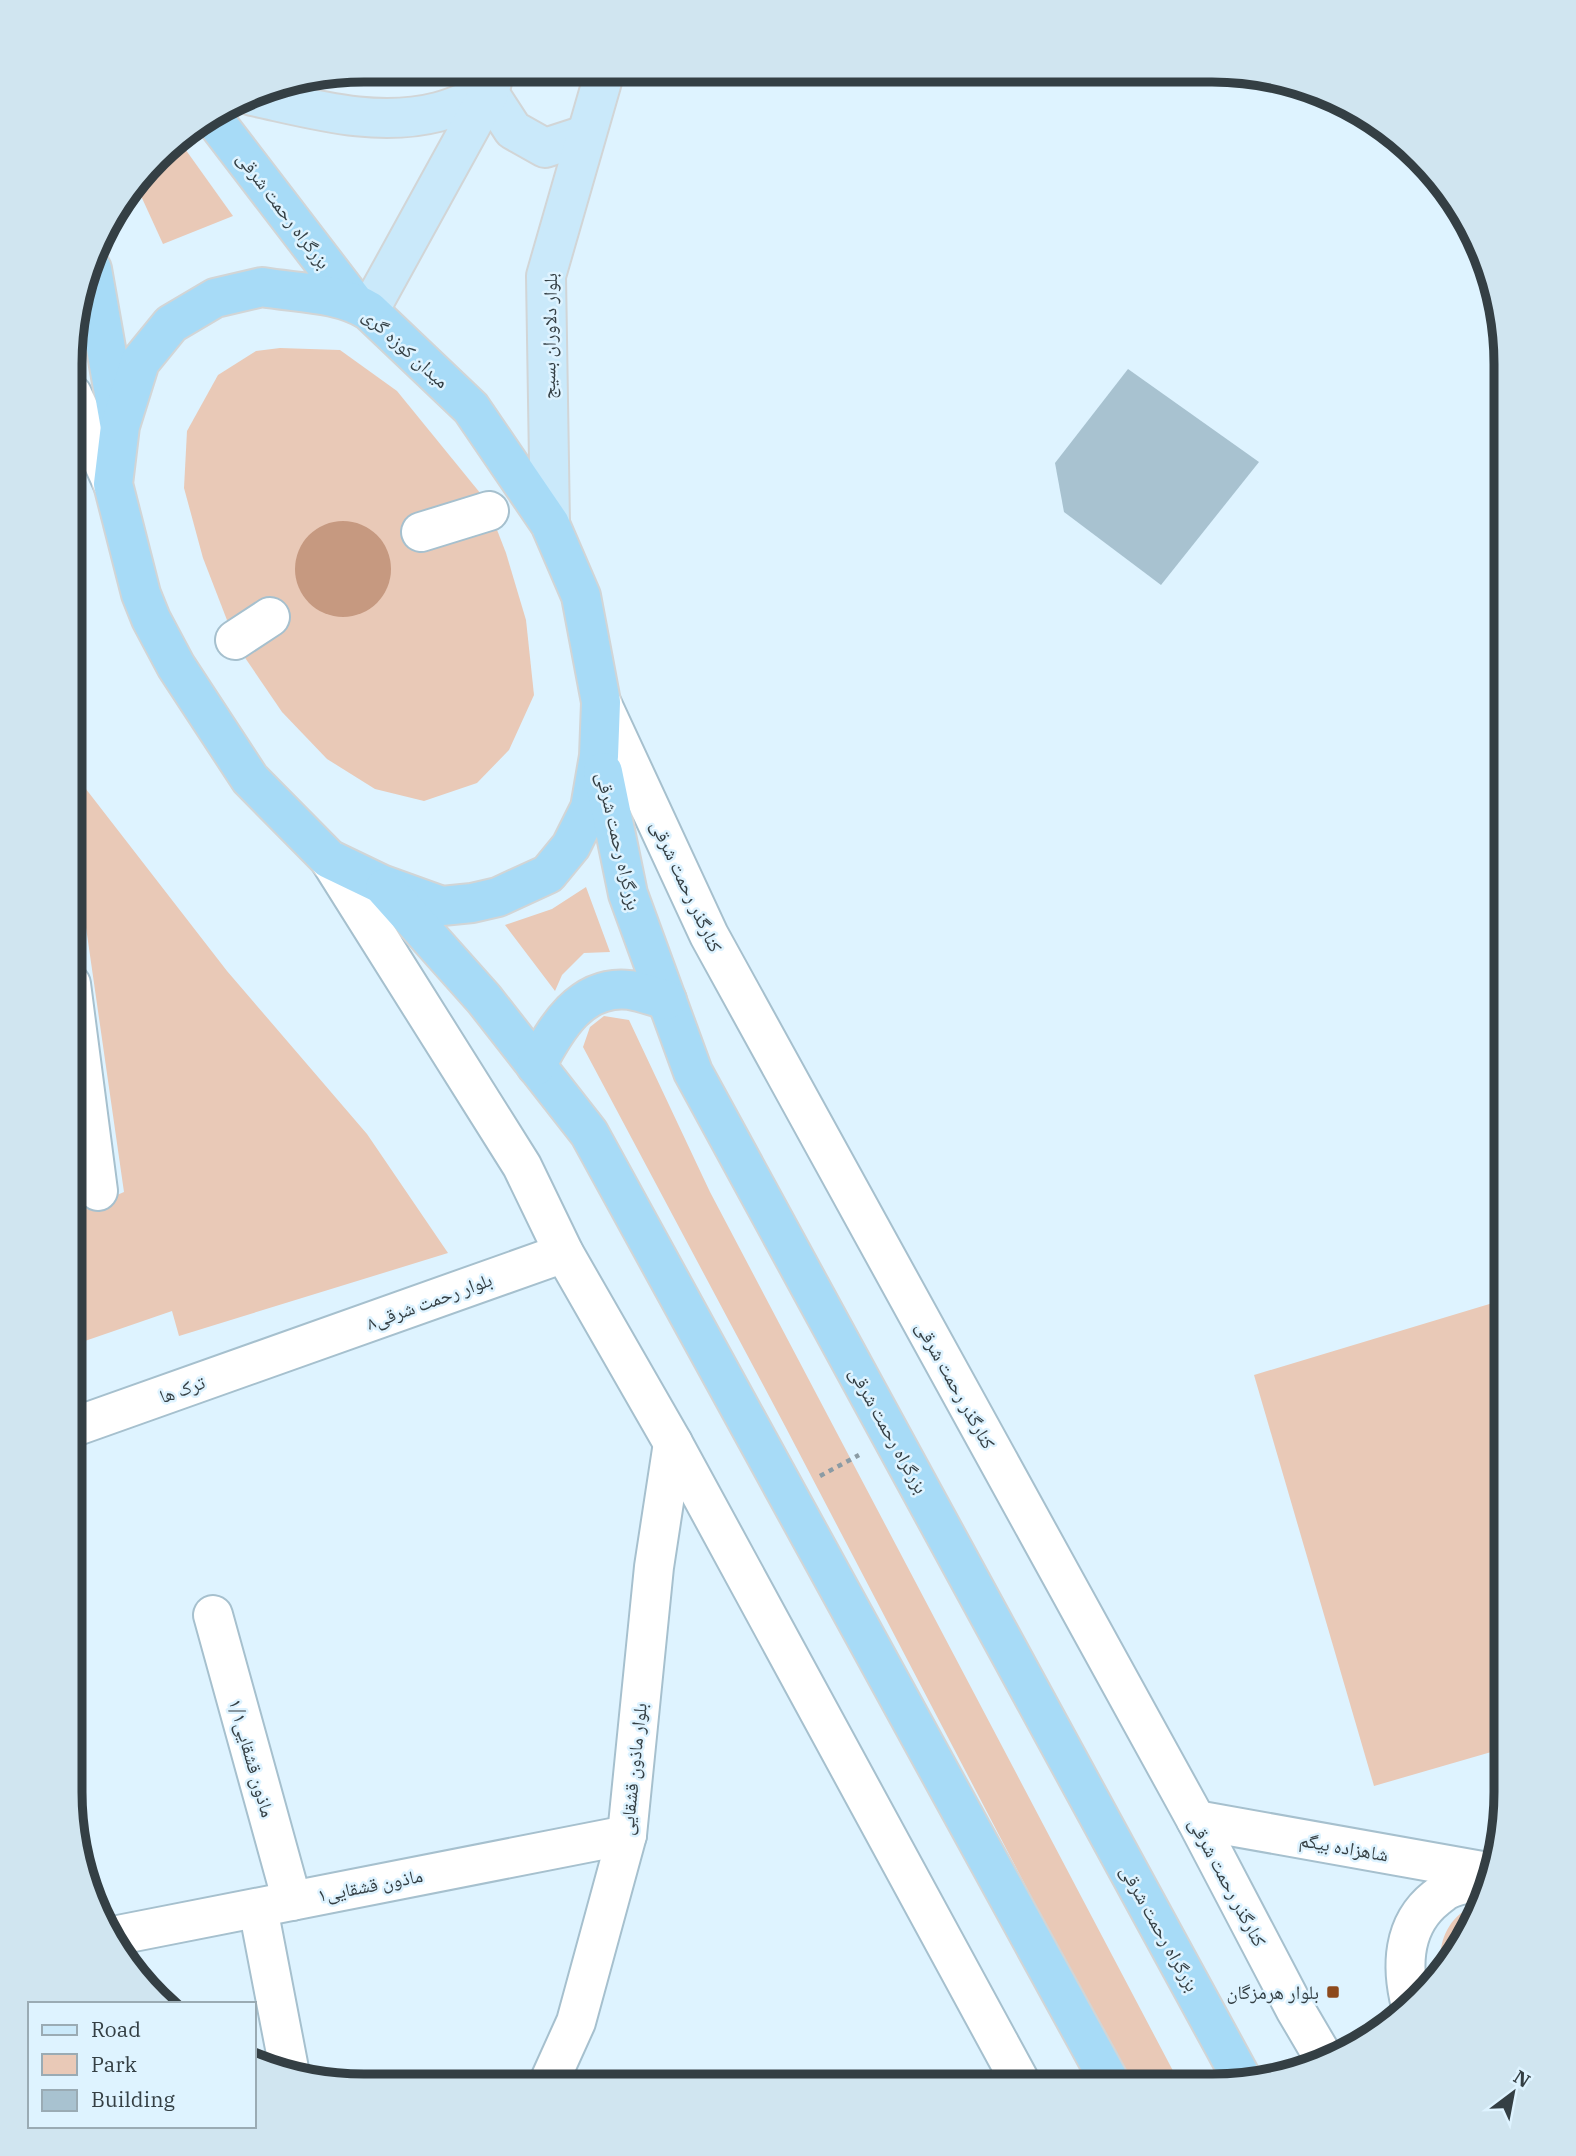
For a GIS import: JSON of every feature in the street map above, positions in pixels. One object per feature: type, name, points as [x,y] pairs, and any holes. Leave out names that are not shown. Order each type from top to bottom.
[{"type":"highway","name":"بزرگراه رحمت شرقی","points":[[218,123],[361,307]]},
{"type":"highway","points":[[94,283],[120,426]]},
{"type":"highway","name":"میدان کوزه گری","points":[[262,286],[329,296],[361,307],[471,408],[550,524],[581,596],[601,702],[599,755],[590,808],[571,846],[548,874],[498,897],[442,906],[381,884],[329,859],[250,779],[177,666],[151,619],[141,594],[113,484],[120,426],[140,362],[171,324],[215,298],[262,286]]},
{"type":"highway","name":"بزرگراه رحمت شرقی","points":[[599,755],[628,894],[693,1072],[1238,2072]]},
{"type":"highway","points":[[381,884],[484,999],[589,1133],[1105,2074]]},
{"type":"highway","points":[[536,1066],[550,1039],[577,1005],[605,990],[630,990],[667,1000]]},
{"type":"main road","points":[[492,82],[513,130],[545,148],[585,135]]},
{"type":"main road","points":[[268,99],[345,115],[393,119],[439,112],[492,82]]},
{"type":"main road","points":[[361,307],[492,82]]},
{"type":"main road","name":"بلوار دلاوران بسیج","points":[[550,524],[546,276],[602,82]]},
{"type":"main road","points":[[82,416],[113,484]]},
{"type":"main road","points":[[421,532],[489,511]]},
{"type":"main road","points":[[235,640],[270,617]]},
{"type":"main road","name":"کنارگذر رحمت شرقی","points":[[601,702],[709,935],[1320,2051]]},
{"type":"main road","points":[[329,859],[522,1166],[564,1253],[673,1443],[1017,2074]]},
{"type":"main road","points":[[82,1068],[98,1191]]},
{"type":"main road","name":"بلوار رحمت شرقی۸","points":[[294,1349],[564,1253]]},
{"type":"main road","name":"ترک ها","points":[[82,1424],[294,1349]]},
{"type":"main road","name":"بلوار ماذون قشقایی","points":[[553,2074],[576,2022],[627,1835],[654,1567],[673,1443]]},
{"type":"main road","name":"ماذون قشقایی۱/۱","points":[[212,1615],[275,1904],[289,2063]]},
{"type":"main road","name":"شاهزاده بیگم","points":[[1196,1820],[1482,1871]]},
{"type":"main road","name":"ماذون قشقایی۱","points":[[122,1935],[627,1835]]},
{"type":"main road","points":[[1408,1994],[1405,1980],[1406,1953],[1410,1932],[1424,1908],[1447,1889],[1478,1883]]},
{"type":"path","points":[[787,1494],[892,1437]]},
{"type":"green space","points":[[184,148],[233,216],[163,244],[140,194],[152,178]]},
{"type":"green space","points":[[280,348],[340,350],[397,391],[485,499],[506,553],[526,620],[534,695],[509,750],[477,783],[424,801],[375,789],[327,759],[282,712],[237,646],[203,558],[184,488],[187,431],[218,375],[256,351]]},
{"type":"green space","points":[[82,784],[227,971],[367,1134],[448,1253],[179,1336],[172,1311],[82,1342],[82,1210],[124,1192],[82,900]]},
{"type":"green space","points":[[586,887],[610,952],[584,953],[562,975],[555,991],[505,925],[552,909]]},
{"type":"green space","points":[[604,1016],[629,1020],[710,1192],[1175,2074],[1125,2074],[583,1047],[590,1027]]},
{"type":"green space","points":[[1494,1303],[1494,1751],[1374,1786],[1254,1375]]},
{"type":"green space","points":[[1467,1911],[1441,1955],[1449,1926]]},
{"type":"shaded area","points":[[343,521],[361,524],[377,535],[388,551],[391,569],[388,587],[377,603],[361,614],[343,617],[325,614],[309,603],[298,587],[295,569],[298,551],[309,535],[325,524]]},
{"type":"building","points":[[1128,369],[1259,462],[1161,585],[1064,512],[1055,463]]},
{"type":"place","name":"بلوار هرمزگان","points":[[1333,1992]]}]
